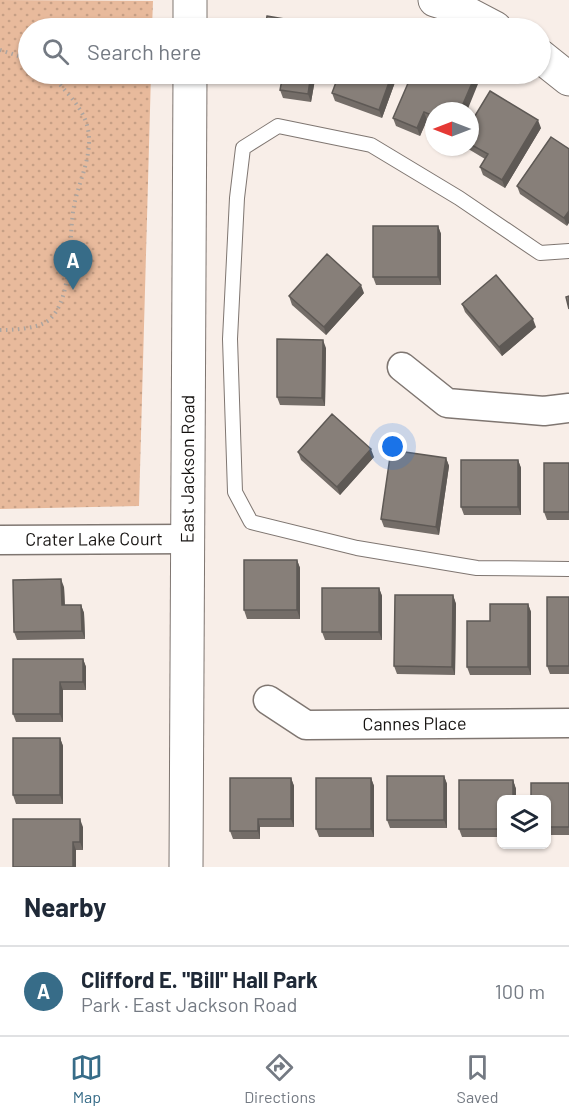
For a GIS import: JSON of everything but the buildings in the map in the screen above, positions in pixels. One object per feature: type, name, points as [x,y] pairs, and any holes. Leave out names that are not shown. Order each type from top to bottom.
[{"type":"street","points":[[190,0],[190,18]]},
{"type":"street","points":[[435,0],[451,5],[476,18]]},
{"type":"street","points":[[551,65],[569,79]]},
{"type":"street","name":"East Jackson Road","points":[[186,867],[190,84]]},
{"type":"street","points":[[402,367],[447,403],[544,411],[569,408]]},
{"type":"street","name":"Crater Lake Court","points":[[0,540],[188,539]]},
{"type":"street","name":"Cannes Place","points":[[268,700],[306,726],[569,723]]},
{"type":"lane","points":[[569,251],[540,253],[459,198],[371,145],[278,126],[243,148],[237,198],[230,339],[235,492],[251,522],[357,548],[477,568],[569,569]]},
{"type":"path","points":[[0,50],[18,56]]},
{"type":"path","points":[[0,330],[15,330],[48,321],[60,305],[69,266],[74,205],[84,176],[88,141],[86,122],[58,84]]},
{"type":"shaded area","points":[[0,0],[153,1],[152,18],[18,18],[18,84],[151,84],[139,506],[0,509]]},
{"type":"place","name":"Clifford E. \"Bill\" Hall Park","points":[[73,290]]}]
